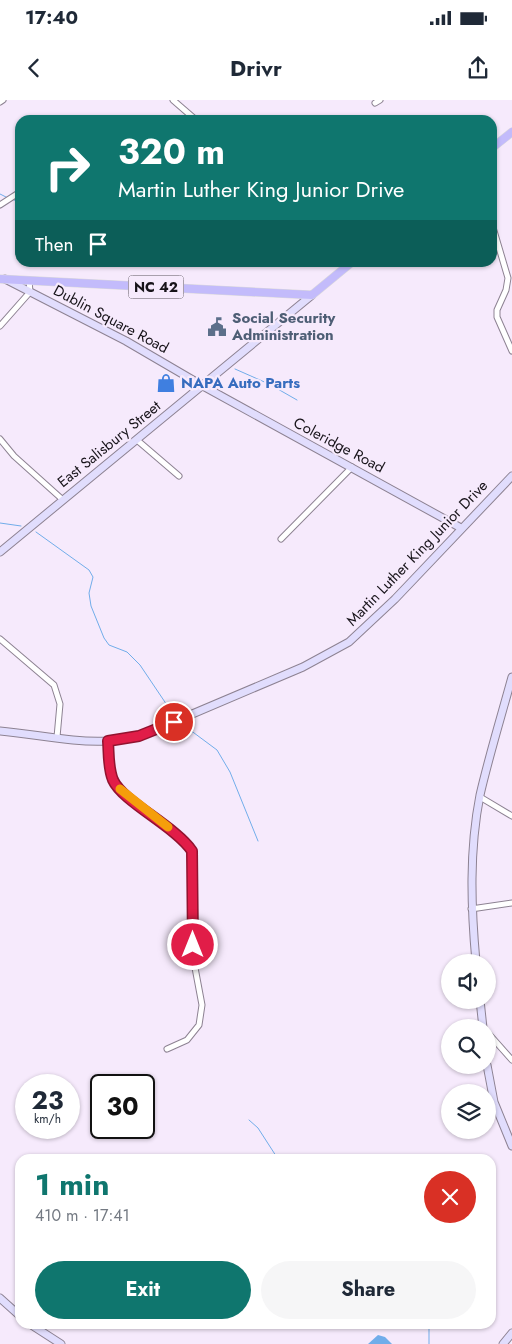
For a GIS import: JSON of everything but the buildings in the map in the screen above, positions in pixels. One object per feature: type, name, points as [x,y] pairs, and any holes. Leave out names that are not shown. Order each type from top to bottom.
[{"type":"main road","points":[[497,144],[512,132]]},
{"type":"main road","name":"East Salisbury Street","points":[[312,295],[346,267]]},
{"type":"main road","name":"NC 42","points":[[2,279],[312,295]]},
{"type":"street","points":[[173,100],[190,115]]},
{"type":"street","points":[[0,205],[15,195]]},
{"type":"street","points":[[497,241],[508,278],[506,290],[497,310],[497,318],[512,352]]},
{"type":"street","name":"Dublin Square Road","points":[[2,279],[126,341],[203,386]]},
{"type":"street","points":[[0,326],[30,292],[29,280]]},
{"type":"street","name":"East Salisbury Street","points":[[0,552],[312,295]]},
{"type":"street","name":"Coleridge Road","points":[[203,386],[462,528]]},
{"type":"street","points":[[0,439],[14,456],[63,500]]},
{"type":"street","points":[[137,440],[179,476]]},
{"type":"street","points":[[281,540],[352,467]]},
{"type":"street","name":"Martin Luther King Junior Drive","points":[[0,731],[108,741],[129,738],[157,729],[281,677],[332,653],[375,620],[512,476]]},
{"type":"street","points":[[0,639],[54,685],[60,704],[57,737]]},
{"type":"street","points":[[475,954],[471,909],[472,861],[480,797],[509,704],[512,678]]},
{"type":"street","points":[[108,741],[109,763],[114,782],[125,794],[184,840],[192,851],[193,957],[202,1005],[199,1025],[187,1040],[168,1050]]},
{"type":"street","points":[[480,797],[512,816]]},
{"type":"street","points":[[471,909],[512,903]]},
{"type":"street","points":[[496,1042],[512,1060]]},
{"type":"street","points":[[489,1074],[494,1102],[512,1146]]},
{"type":"street","points":[[0,1298],[15,1312]]},
{"type":"street","points":[[38,1329],[62,1344]]},
{"type":"street","points":[[503,1344],[512,1333]]},
{"type":"water","points":[[378,1335],[385,1337],[392,1344],[368,1344]]},
{"type":"waterway","points":[[0,194],[8,198]]},
{"type":"waterway","points":[[235,369],[269,384],[297,400]]},
{"type":"waterway","points":[[0,523],[21,526]]},
{"type":"waterway","points":[[36,532],[89,570],[93,577],[89,593],[91,606],[104,638],[109,645],[127,652],[140,665],[175,717]]},
{"type":"waterway","points":[[182,724],[217,750],[230,772],[258,841]]},
{"type":"waterway","points":[[249,1120],[258,1128],[275,1154]]},
{"type":"waterway","points":[[429,1329],[429,1344]]},
{"type":"slow traffic","points":[[120,789],[168,827]]},
{"type":"place","name":"Social Security Administration","points":[[217,327]]},
{"type":"place","name":"NAPA Auto Parts","points":[[166,383]]},
{"type":"route","points":[[174,722],[139,736],[108,741],[109,763],[114,782],[125,794],[184,840],[192,851],[193,945]]}]
